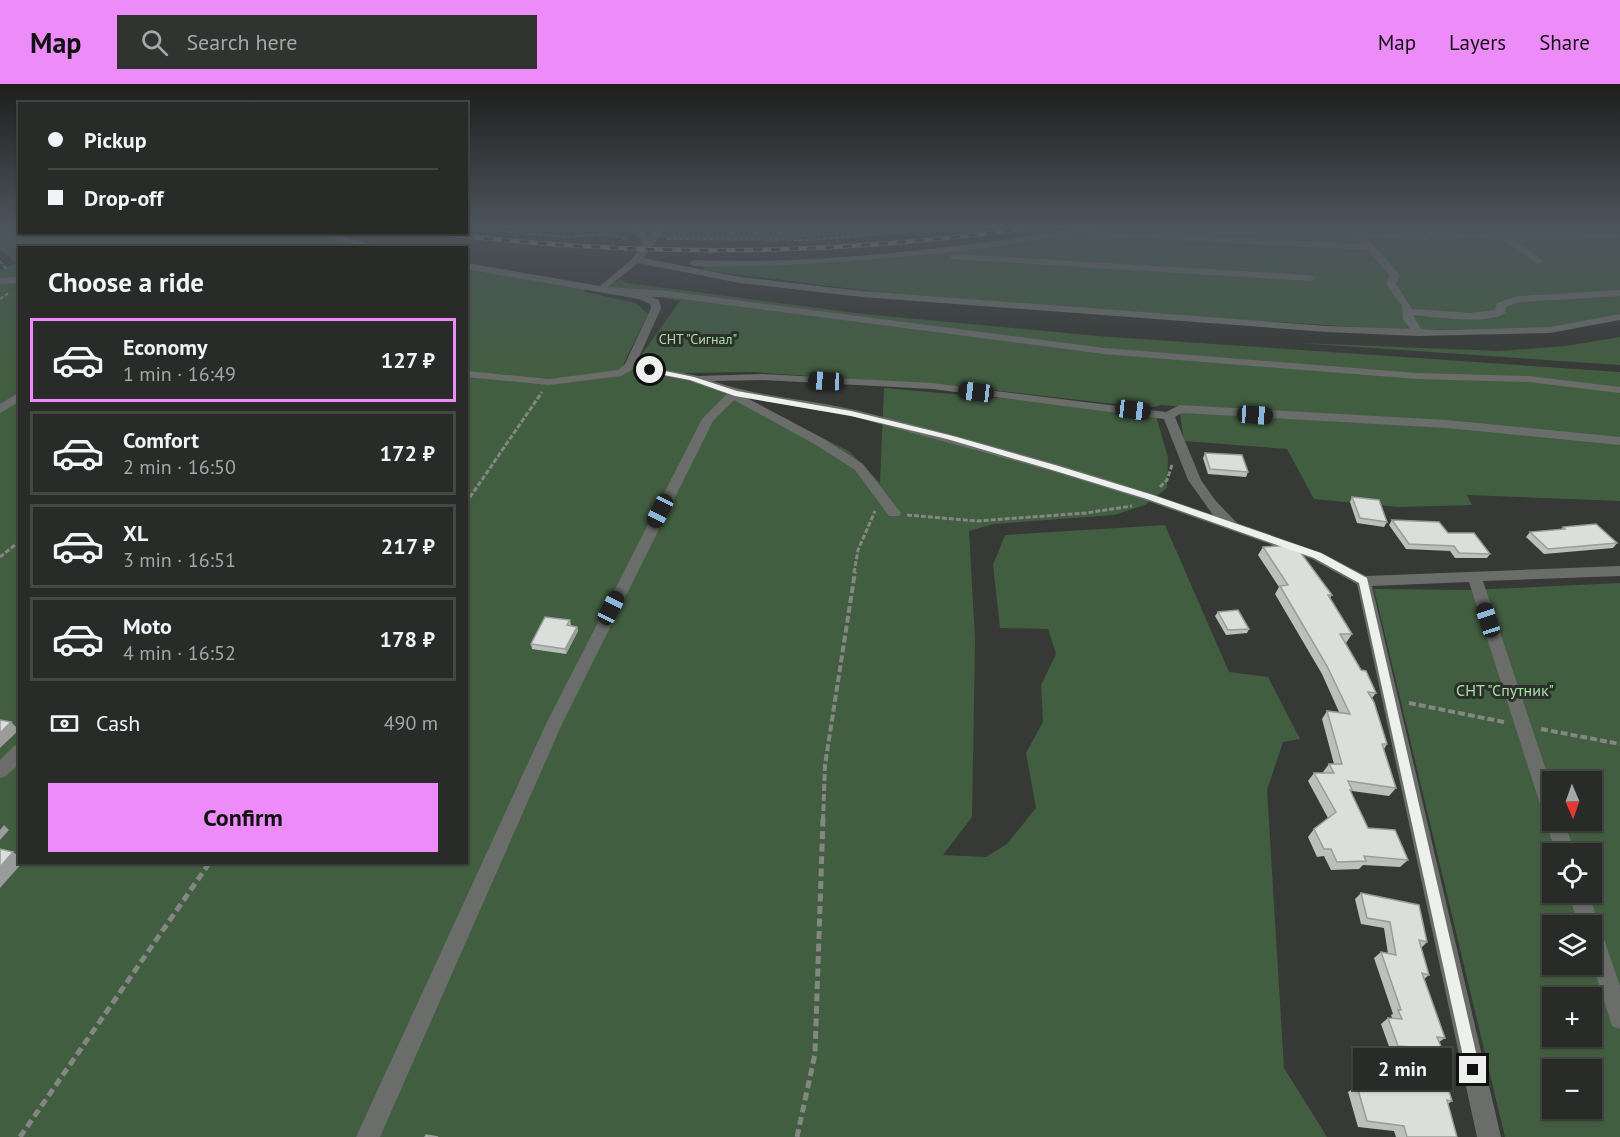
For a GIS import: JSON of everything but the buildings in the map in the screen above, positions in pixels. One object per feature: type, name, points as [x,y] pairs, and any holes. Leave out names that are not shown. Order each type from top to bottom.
[{"type":"street","points":[[468,374],[549,382],[621,373],[630,366],[656,308],[655,302],[620,293],[523,276]]},
{"type":"street","points":[[602,290],[611,276]]},
{"type":"street","points":[[720,276],[862,294],[1327,329],[1418,333],[1550,330],[1620,317]]},
{"type":"street","points":[[1279,276],[1310,278]]},
{"type":"street","points":[[1394,276],[1391,284],[1407,306],[1408,319],[1418,333]]},
{"type":"street","points":[[0,281],[18,280]]},
{"type":"street","points":[[620,293],[667,294],[1104,351],[1417,376],[1529,379],[1620,390]]},
{"type":"street","points":[[1407,312],[1471,316],[1500,313],[1501,305],[1518,299],[1620,293]]},
{"type":"street","points":[[630,366],[692,378],[735,393],[851,413],[950,438],[1150,497],[1317,556],[1364,581],[1620,571]]},
{"type":"street","points":[[692,378],[763,377],[932,386],[1168,416],[1180,409],[1446,424],[1620,441]]},
{"type":"street","points":[[735,393],[739,399],[820,442],[859,467],[894,513]]},
{"type":"street","points":[[368,1137],[554,724],[629,571],[708,419],[735,393]]},
{"type":"street","points":[[0,409],[18,396]]},
{"type":"street","points":[[1168,416],[1174,424],[1187,463],[1212,507],[1234,527]]},
{"type":"street","points":[[1474,578],[1542,784]]},
{"type":"street","points":[[1364,581],[1489,1137]]},
{"type":"street","points":[[0,771],[18,753]]},
{"type":"street","points":[[1602,963],[1620,1018]]},
{"type":"path","points":[[468,500],[549,382]]},
{"type":"path","points":[[894,513],[977,521],[1126,508],[1150,497],[1167,480],[1173,462]]},
{"type":"path","points":[[797,1137],[815,1054],[825,765],[858,550],[874,519],[879,493]]},
{"type":"path","points":[[0,557],[18,543]]},
{"type":"path","points":[[20,1137],[209,864]]},
{"type":"green space","points":[[0,276],[18,276],[18,864],[468,864],[468,276],[512,276],[584,289],[585,292],[636,303],[648,314],[621,369],[685,380],[743,397],[850,452],[880,483],[884,388],[1155,412],[1168,458],[1167,488],[1145,505],[1114,515],[994,524],[969,531],[975,640],[972,817],[943,855],[986,857],[1007,844],[1036,808],[1026,753],[1043,722],[1041,685],[1056,654],[1048,629],[1000,628],[993,565],[1005,535],[1165,525],[1229,672],[1268,677],[1300,739],[1283,742],[1267,790],[1284,1068],[1327,1137],[0,1137]]},
{"type":"green space","points":[[751,276],[1620,276],[1620,314],[1549,328],[1405,330],[1149,314],[877,292]]},
{"type":"green space","name":"СНТ \"Сигнал\"","points":[[620,279],[627,283],[863,314],[1098,336],[1620,372],[1620,501],[1467,495],[1472,505],[1398,507],[1314,499],[1287,449],[1184,441],[1180,415],[1181,412],[1358,423],[1359,418],[1266,414],[1161,405],[1149,408],[956,386],[752,372],[681,373],[650,367],[639,358],[680,301],[609,287]]},
{"type":"green space","points":[[1620,337],[1620,365],[1299,343],[1499,351],[1566,346]]},
{"type":"green space","name":"СНТ \"Спутник\"","points":[[1620,583],[1620,1137],[1505,1137],[1374,589],[1471,590]]},
{"type":"route","points":[[650,370],[692,378],[735,393],[851,413],[1052,467],[1150,497],[1317,556],[1364,581],[1473,1070]]}]
